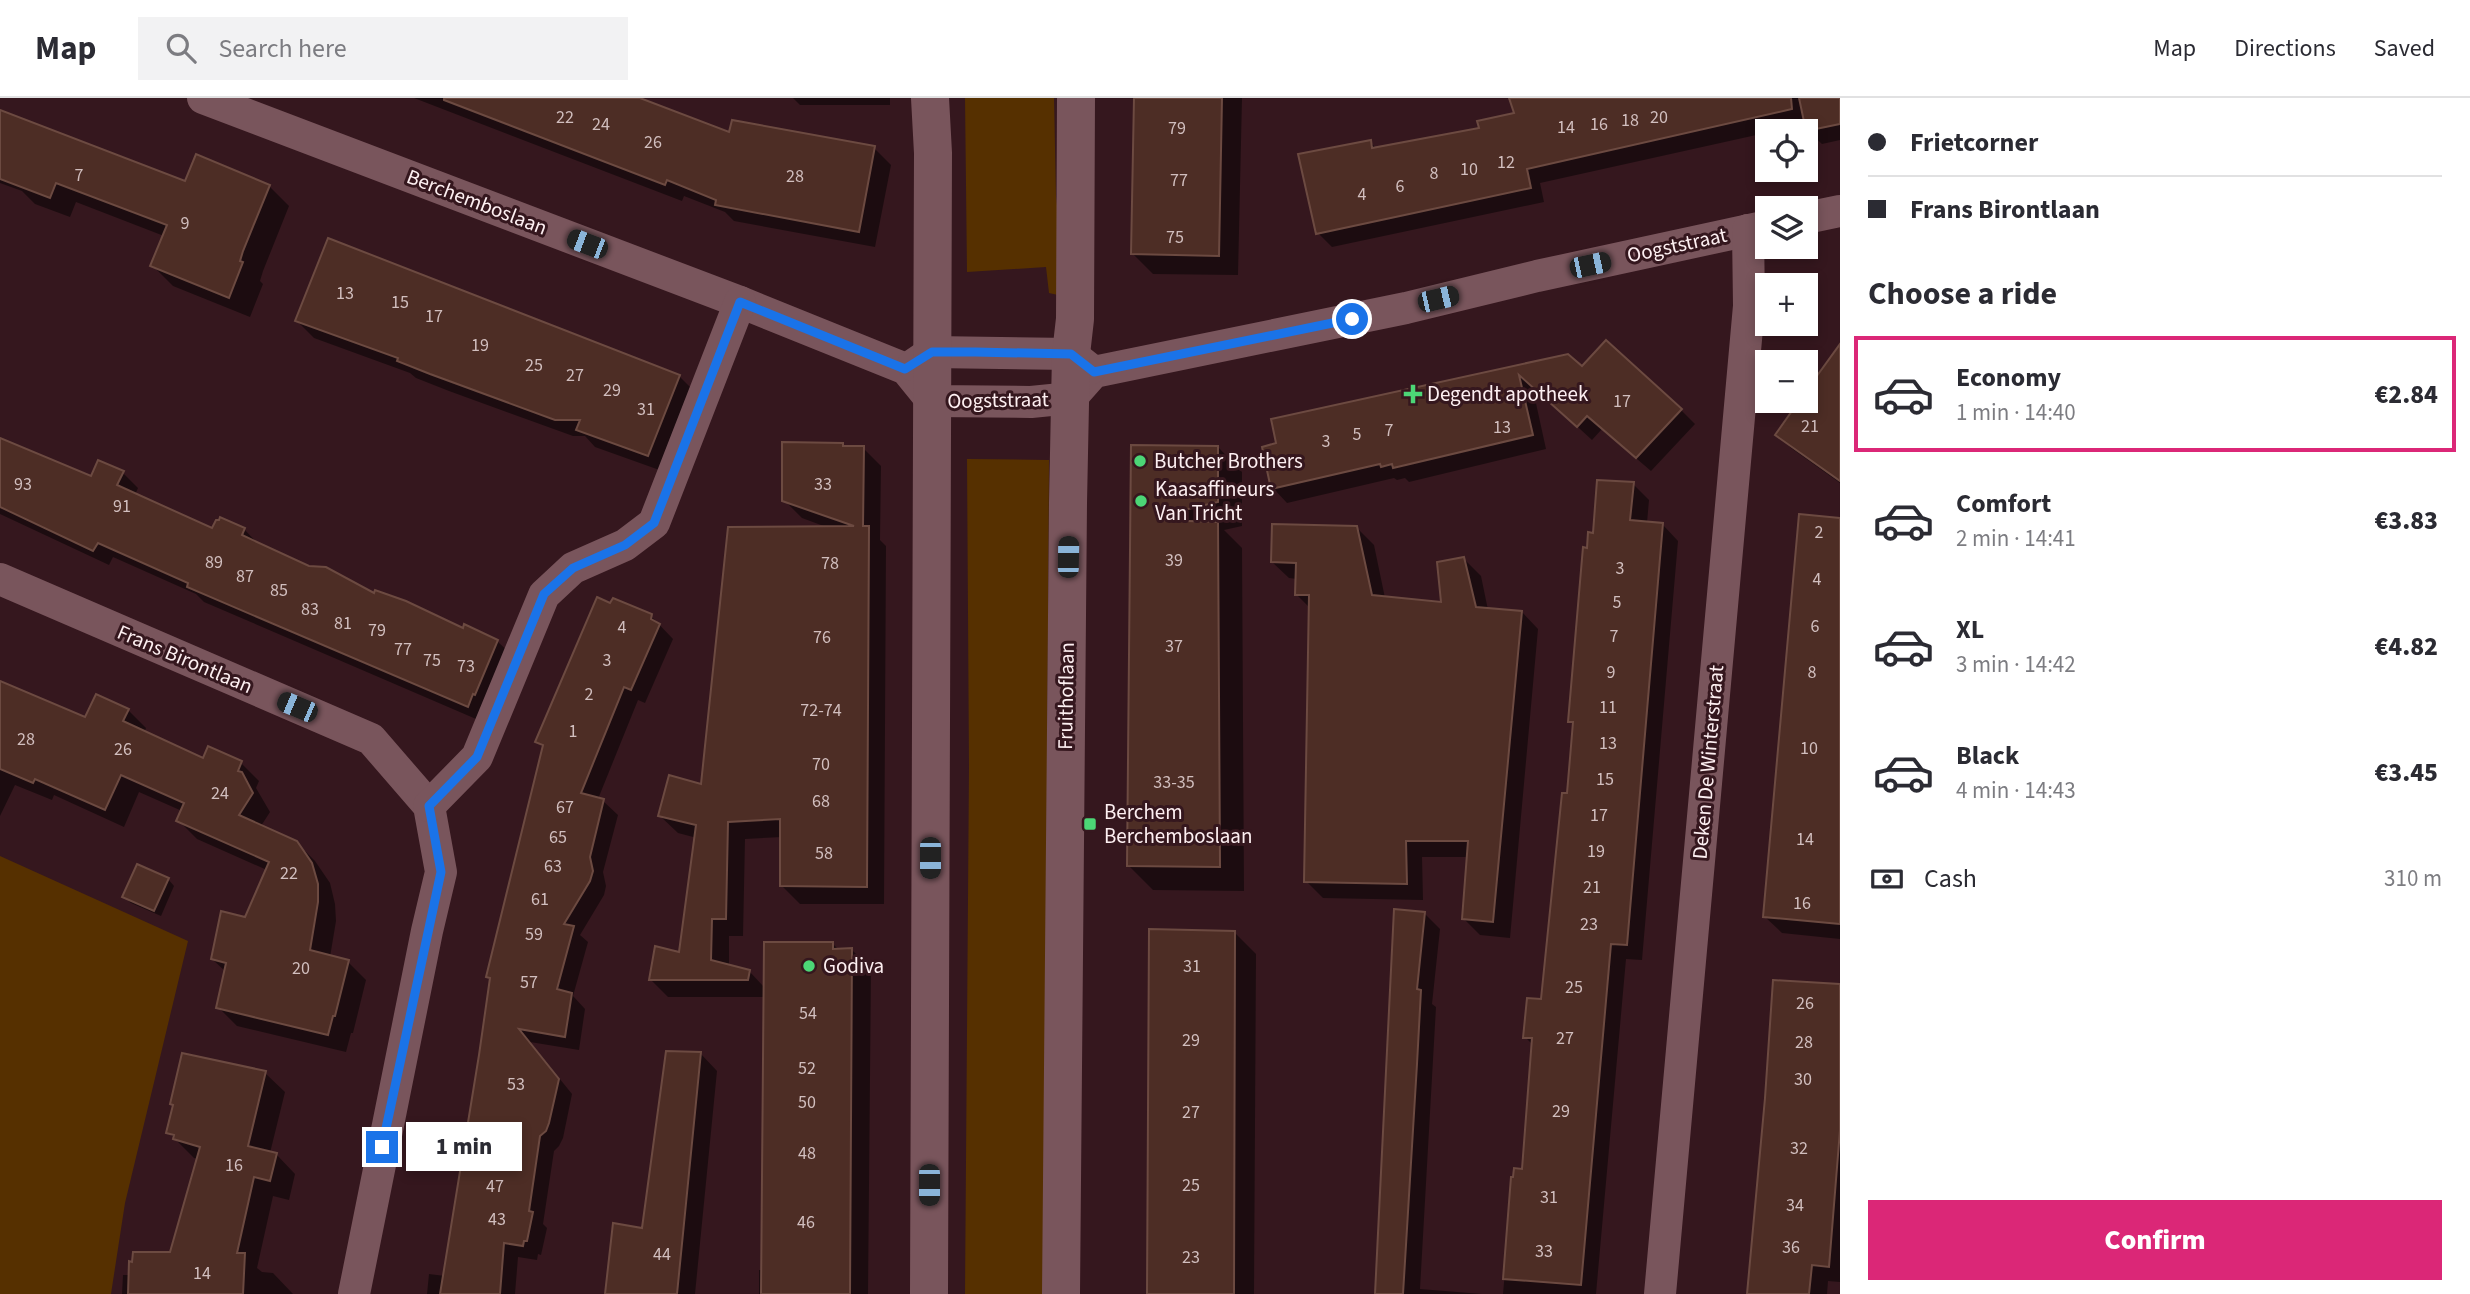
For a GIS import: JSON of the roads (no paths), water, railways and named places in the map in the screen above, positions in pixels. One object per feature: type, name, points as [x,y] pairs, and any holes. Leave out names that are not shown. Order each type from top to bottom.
[{"type":"street","name":"Berchemboslaan","points":[[203,98],[740,302],[919,360]]},
{"type":"street","points":[[929,1294],[932,401],[919,360],[933,153],[930,98]]},
{"type":"street","name":"Fruithoflaan","points":[[1061,1294],[1063,925],[1079,375],[1075,319],[1076,98]]},
{"type":"street","points":[[1818,216],[1840,211]]},
{"type":"street","name":"Oogststraat","points":[[919,360],[1079,375],[1392,311],[1755,229]]},
{"type":"street","name":"Deken De Winterstraat","points":[[1660,1294],[1755,254]]},
{"type":"street","points":[[354,1294],[415,985],[441,872],[429,806],[477,757],[544,594],[573,568],[625,545],[654,523],[740,302]]},
{"type":"street","name":"Oogststraat","points":[[932,401],[1031,402],[1079,375]]},
{"type":"street","name":"Frans Birontlaan","points":[[0,579],[372,739],[429,806]]},
{"type":"place","name":"Degendt apotheek","points":[[1413,394]]},
{"type":"place","name":"Butcher Brothers","points":[[1140,461]]},
{"type":"place","name":"Kaasaffineurs Van Tricht","points":[[1141,501]]},
{"type":"place","name":"Berchem Berchemboslaan","points":[[1090,824]]},
{"type":"place","name":"Godiva","points":[[809,966]]}]
